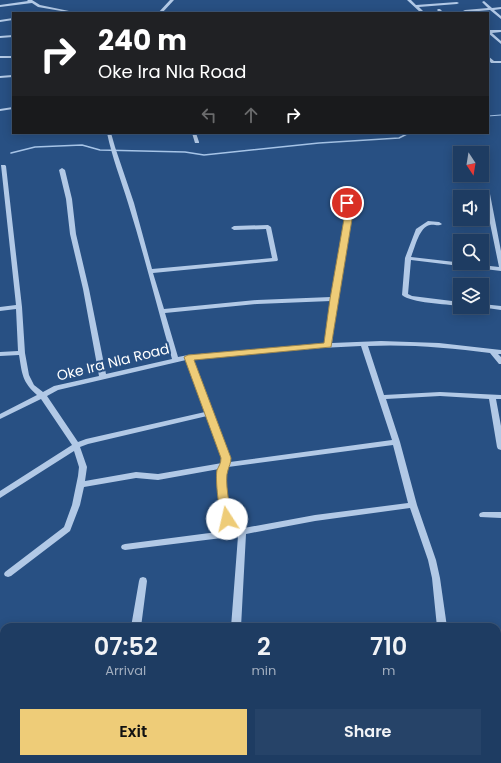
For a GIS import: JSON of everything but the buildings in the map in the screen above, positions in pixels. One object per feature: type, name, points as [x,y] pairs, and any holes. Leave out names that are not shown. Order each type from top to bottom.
[{"type":"street","points":[[161,12],[172,0]]},
{"type":"street","points":[[409,0],[422,12]]},
{"type":"street","points":[[0,6],[31,1],[44,7],[69,12]]},
{"type":"street","points":[[484,2],[501,18]]},
{"type":"street","points":[[416,6],[458,4],[466,12],[501,8]]},
{"type":"street","points":[[0,21],[12,19]]},
{"type":"street","points":[[489,32],[501,31]]},
{"type":"street","points":[[489,32],[501,43]]},
{"type":"street","points":[[0,37],[12,36]]},
{"type":"street","points":[[0,57],[12,56]]},
{"type":"street","points":[[489,58],[493,62],[501,62]]},
{"type":"street","points":[[0,76],[12,76]]},
{"type":"street","points":[[0,110],[12,108]]},
{"type":"street","points":[[109,134],[112,147],[132,203],[161,311],[176,360]]},
{"type":"street","points":[[194,134],[197,142]]},
{"type":"street","points":[[3,166],[19,307],[22,353],[26,375],[31,386],[43,396],[76,446],[83,467],[80,485],[67,529],[8,574]]},
{"type":"street","points":[[62,170],[69,199],[73,234],[86,289],[103,377]]},
{"type":"street","points":[[328,346],[334,299],[348,219],[347,203]]},
{"type":"street","points":[[408,258],[501,268],[489,204]]},
{"type":"street","points":[[439,224],[428,223],[419,229],[408,258],[405,295],[407,297],[453,303]]},
{"type":"street","points":[[150,271],[275,260],[268,227],[234,228]]},
{"type":"street","points":[[161,311],[257,302],[334,299]]},
{"type":"street","points":[[0,308],[19,307]]},
{"type":"street","points":[[489,307],[501,308]]},
{"type":"street","name":"Oke Ira Nla Road","points":[[0,417],[56,388],[188,357],[328,346],[413,343],[501,352]]},
{"type":"street","points":[[364,344],[396,442],[413,505],[432,560],[436,578],[442,623]]},
{"type":"street","points":[[493,352],[501,362]]},
{"type":"street","points":[[0,354],[22,353]]},
{"type":"street","points":[[188,357],[210,412],[226,458],[226,465],[222,471],[223,498],[230,534]]},
{"type":"street","points":[[382,397],[440,394],[501,397]]},
{"type":"street","points":[[492,396],[501,447]]},
{"type":"street","points":[[0,495],[76,446],[86,442],[210,412]]},
{"type":"street","points":[[80,485],[136,475],[158,477],[226,465],[396,442]]},
{"type":"street","points":[[125,547],[230,534],[315,518],[413,505]]},
{"type":"street","points":[[482,515],[501,515]]},
{"type":"street","points":[[236,623],[242,532]]},
{"type":"street","points":[[137,623],[143,581]]},
{"type":"waterway","points":[[489,116],[501,115]]},
{"type":"waterway","points":[[11,153],[35,147],[82,145],[100,150],[185,152],[204,155],[319,143],[399,138],[407,134]]},
{"type":"route","points":[[227,519],[223,498],[222,471],[226,465],[226,458],[210,412],[188,357],[257,350],[328,346],[334,299],[348,219],[347,203]]}]
